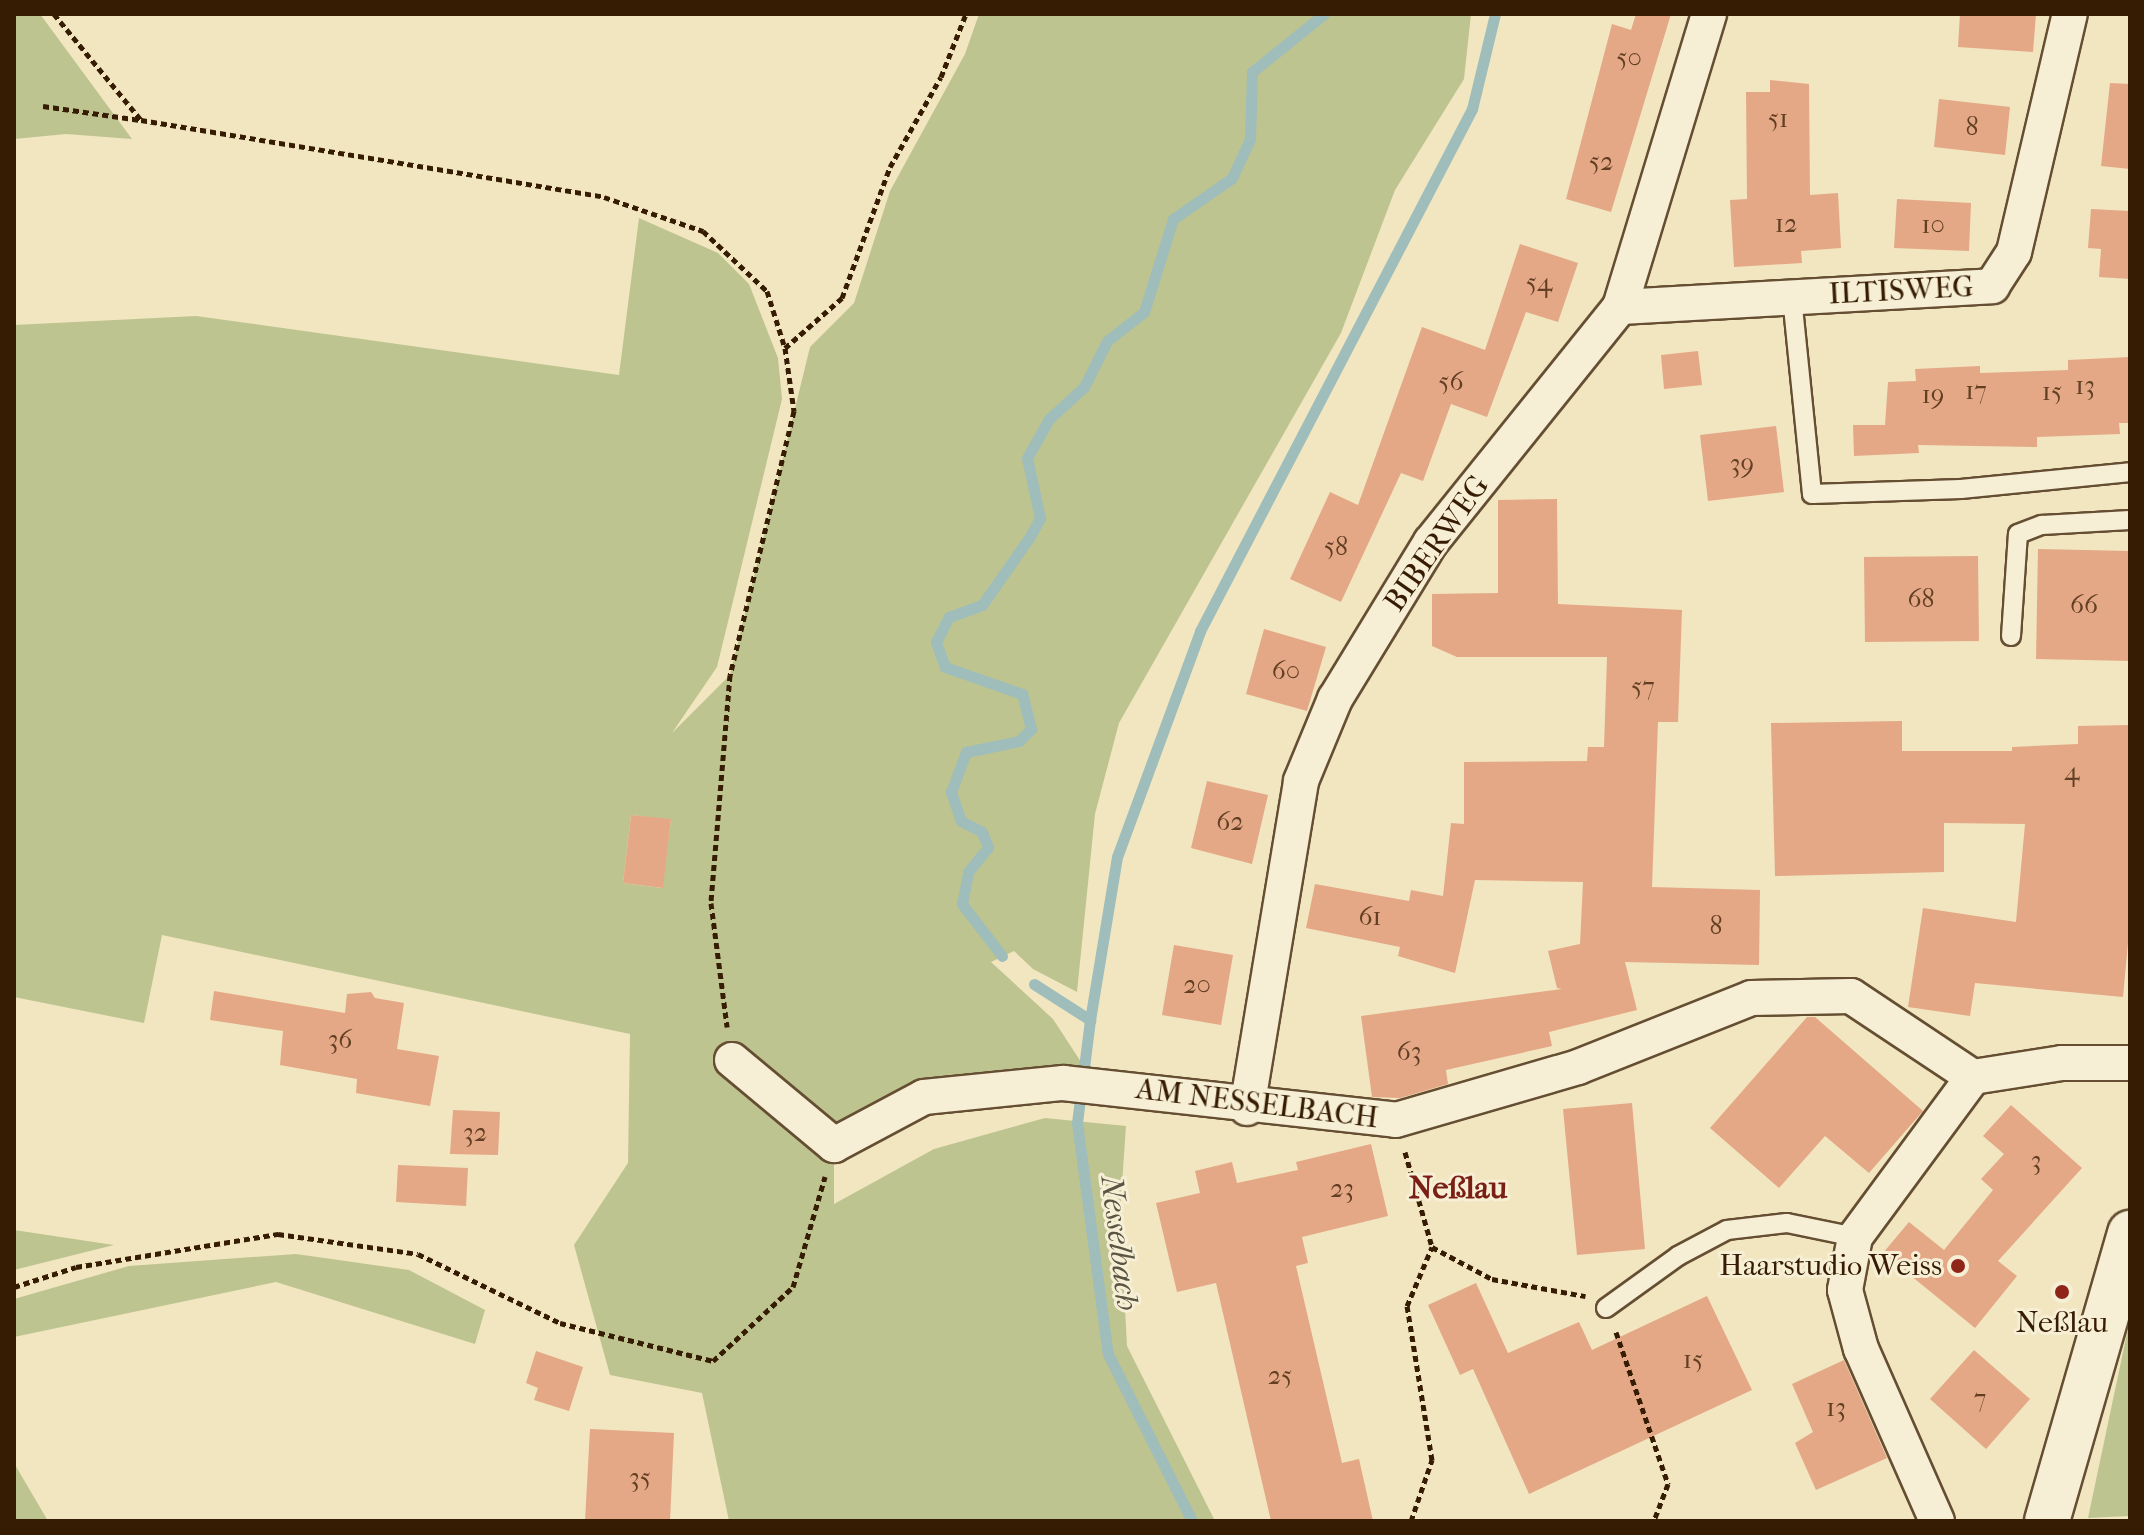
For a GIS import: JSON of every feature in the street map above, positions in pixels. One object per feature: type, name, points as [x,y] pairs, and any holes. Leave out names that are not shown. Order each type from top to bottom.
[{"type":"main road","points":[[2047,1521],[2130,1233]]},
{"type":"street","name":"BIBERWEG","points":[[1247,1108],[1301,781],[1335,699],[1431,542],[1620,307],[1709,14]]},
{"type":"street","name":"ILTISWEG","points":[[1620,307],[1992,286],[2014,252],[2070,14]]},
{"type":"street","name":"AM NESSELBACH","points":[[834,1145],[924,1097],[1077,1084],[1247,1108],[1396,1120],[1578,1067],[1751,998],[1851,996],[1973,1077]]},
{"type":"street","points":[[732,1060],[834,1145]]},
{"type":"street","points":[[1937,1521],[1861,1349],[1845,1290],[1855,1237],[1973,1077],[2062,1063],[2130,1063]]},
{"type":"lane","points":[[1792,297],[1812,494],[1961,489],[2130,472]]},
{"type":"lane","points":[[2011,636],[2018,534],[2042,525],[2130,520]]},
{"type":"lane","points":[[1606,1308],[1678,1256],[1727,1230],[1787,1223],[1855,1237]]},
{"type":"path","points":[[54,14],[141,120]]},
{"type":"path","points":[[785,348],[842,298],[890,167],[941,77],[966,14]]},
{"type":"path","points":[[43,106],[604,197],[703,231],[767,291],[785,348],[794,411],[730,675],[711,903],[732,1060]]},
{"type":"path","points":[[1396,1120],[1432,1247],[1407,1306],[1432,1460],[1411,1521]]},
{"type":"path","points":[[14,1287],[76,1267],[278,1234],[418,1254],[560,1323],[713,1361],[793,1287],[834,1145]]},
{"type":"path","points":[[1432,1247],[1492,1279],[1588,1296],[1606,1308],[1668,1484],[1654,1521]]},
{"type":"green space","points":[[14,14],[40,14],[132,139],[66,134],[14,139]]},
{"type":"green space","points":[[979,14],[1471,14],[1464,79],[1395,190],[1341,333],[1119,723],[1095,814],[1077,992],[1033,969],[1014,951],[991,962],[1053,1019],[1083,1065],[954,1080],[834,1145],[834,1204],[934,1149],[1045,1118],[1126,1126],[1120,1213],[1127,1346],[1215,1521],[729,1521],[702,1393],[610,1375],[574,1245],[628,1163],[630,1034],[162,935],[144,1023],[14,997],[14,325],[196,316],[619,375],[639,218],[718,253],[749,284],[778,358],[782,399],[717,667],[672,733],[730,675],[810,347],[854,303],[890,191],[965,54]],"holes":[[[631,815],[671,820],[662,888],[623,883]]]},
{"type":"green space","points":[[14,1230],[114,1245],[14,1270]]},
{"type":"green space","points":[[296,1254],[409,1270],[485,1310],[475,1344],[276,1282],[14,1337],[14,1299],[129,1266]]},
{"type":"green space","points":[[2130,1319],[2130,1516],[2088,1518]]},
{"type":"green space","points":[[14,1463],[48,1521],[14,1521]]},
{"type":"building","points":[[1636,14],[1671,14],[1611,212],[1566,199],[1612,24],[1631,30]]},
{"type":"building","points":[[1960,14],[2036,14],[2033,52],[1958,47]]},
{"type":"building","points":[[1770,80],[1809,84],[1810,195],[1838,193],[1841,248],[1801,251],[1802,263],[1734,267],[1730,200],[1747,199],[1746,92],[1770,92]]},
{"type":"building","points":[[2110,83],[2130,84],[2130,169],[2101,166]]},
{"type":"building","points":[[1939,99],[2010,107],[2005,155],[1934,147]]},
{"type":"building","points":[[1897,199],[1971,203],[1969,251],[1894,248]]},
{"type":"building","points":[[2091,209],[2130,211],[2130,279],[2099,277],[2101,249],[2088,248]]},
{"type":"building","points":[[1520,244],[1578,263],[1558,322],[1526,312],[1487,417],[1451,404],[1423,481],[1401,473],[1341,602],[1290,579],[1330,492],[1358,505],[1422,327],[1485,350]]},
{"type":"building","points":[[1698,351],[1702,385],[1664,389],[1661,355]]},
{"type":"building","points":[[2130,357],[2130,423],[2119,423],[2120,434],[2037,437],[2037,447],[1918,445],[1919,453],[1854,456],[1853,425],[1885,425],[1888,382],[1916,381],[1915,369],[1980,366],[1980,373],[2068,370],[2068,360]]},
{"type":"building","points":[[1776,426],[1784,492],[1708,501],[1700,435]]},
{"type":"building","points":[[1557,499],[1558,604],[1682,610],[1678,722],[1658,722],[1652,887],[1760,890],[1759,965],[1625,962],[1637,1010],[1549,1032],[1552,1046],[1446,1070],[1448,1084],[1400,1098],[1372,1097],[1361,1016],[1562,989],[1557,988],[1548,951],[1580,944],[1583,882],[1475,880],[1455,973],[1398,956],[1400,947],[1306,928],[1315,884],[1409,901],[1411,890],[1443,896],[1451,823],[1464,824],[1464,762],[1587,761],[1588,747],[1604,747],[1607,657],[1457,657],[1432,646],[1432,594],[1498,593],[1498,500]]},
{"type":"building","points":[[2038,549],[2130,551],[2130,661],[2036,659]]},
{"type":"building","points":[[1978,556],[1979,641],[1865,642],[1864,557]]},
{"type":"building","points":[[1264,629],[1326,647],[1307,711],[1246,694]]},
{"type":"building","points":[[1902,721],[1902,751],[2012,751],[2012,747],[2078,744],[2078,726],[2130,725],[2130,921],[2123,997],[1975,983],[1970,1016],[1908,1007],[1923,908],[2016,922],[2025,824],[1944,823],[1944,872],[1775,876],[1771,723]]},
{"type":"building","points":[[1207,781],[1268,795],[1252,864],[1191,848]]},
{"type":"building","points":[[631,815],[671,819],[663,888],[623,883]]},
{"type":"building","points":[[1174,945],[1233,955],[1221,1025],[1162,1015]]},
{"type":"building","points":[[214,991],[345,1013],[347,994],[371,992],[375,998],[404,1003],[397,1049],[439,1056],[430,1106],[356,1093],[357,1079],[280,1065],[283,1031],[210,1020]]},
{"type":"building","points":[[1807,1017],[1815,1017],[1923,1111],[1869,1173],[1825,1136],[1779,1188],[1710,1128]]},
{"type":"building","points":[[1632,1103],[1645,1249],[1577,1255],[1563,1109]]},
{"type":"building","points":[[2011,1105],[2082,1168],[1998,1261],[2017,1276],[1975,1328],[1883,1253],[1909,1222],[1944,1250],[1993,1190],[1981,1179],[2004,1154],[1983,1136]]},
{"type":"building","points":[[453,1110],[500,1112],[498,1155],[450,1154]]},
{"type":"building","points":[[1371,1144],[1388,1216],[1302,1237],[1308,1263],[1296,1266],[1342,1463],[1359,1459],[1373,1521],[1271,1521],[1216,1283],[1177,1292],[1156,1203],[1200,1193],[1195,1171],[1232,1162],[1237,1183],[1298,1170],[1296,1162]]},
{"type":"building","points":[[398,1165],[468,1168],[466,1206],[396,1202]]},
{"type":"building","points":[[1476,1283],[1508,1353],[1579,1322],[1592,1350],[1707,1296],[1752,1390],[1529,1494],[1473,1369],[1460,1375],[1428,1305]]},
{"type":"building","points":[[1974,1350],[2030,1399],[1986,1449],[1930,1399]]},
{"type":"building","points":[[536,1351],[583,1367],[569,1411],[534,1400],[538,1388],[526,1383]]},
{"type":"building","points":[[1844,1360],[1887,1458],[1816,1490],[1795,1443],[1813,1432],[1792,1384]]},
{"type":"building","points":[[590,1429],[674,1433],[670,1521],[585,1521]]},
{"type":"waterway","name":"Nesselbach","points":[[1002,956],[962,904],[968,872],[988,847],[982,832],[961,821],[951,792],[966,752],[1019,741],[1031,729],[1022,694],[945,667],[936,642],[949,617],[982,605],[1029,538],[1040,518],[1027,458],[1049,419],[1084,387],[1107,341],[1144,312],[1173,219],[1232,178],[1250,139],[1252,72],[1324,14]]},
{"type":"waterway","points":[[1090,1020],[1117,857],[1200,631],[1472,109],[1495,14]]},
{"type":"waterway","name":"Nesselbach","points":[[1034,984],[1090,1020],[1077,1123],[1108,1354],[1192,1521]]},
{"type":"place","name":"Haarstudio Weiss","points":[[1958,1266]]},
{"type":"place","name":"Neßlau","points":[[2062,1292]]},
{"type":"district","name":"Neßlau","points":[[1458,1188]]}]
